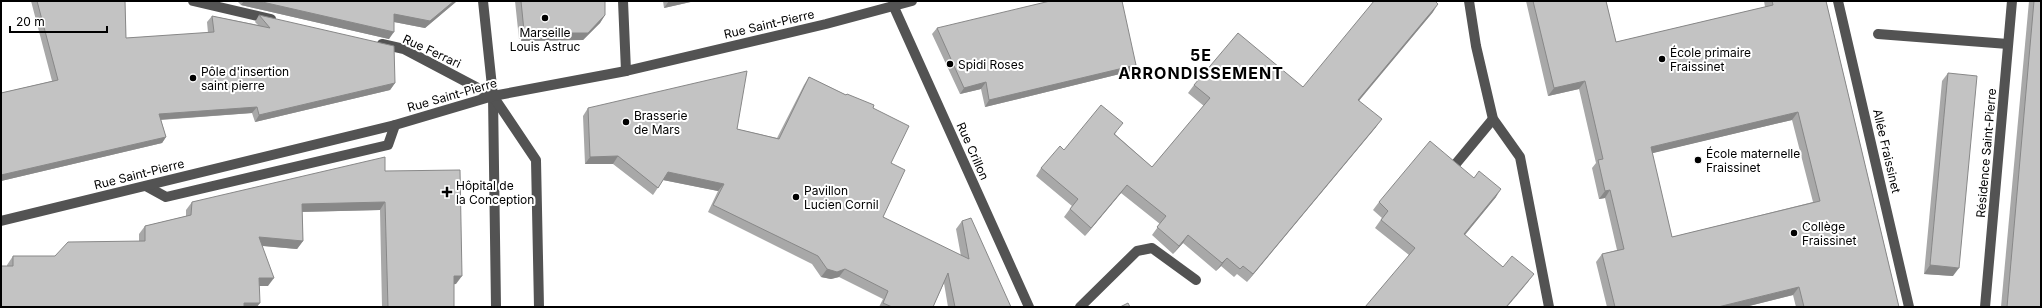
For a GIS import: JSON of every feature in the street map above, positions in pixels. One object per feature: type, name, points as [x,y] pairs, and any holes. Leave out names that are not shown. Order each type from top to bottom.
[{"type":"street","points":[[193,1],[283,22]]},
{"type":"street","points":[[483,1],[493,96],[496,307]]},
{"type":"street","points":[[623,1],[626,71]]},
{"type":"street","name":"Rue Saint-Pierre","points":[[1,221],[395,124],[493,96],[626,71],[826,24],[912,1]]},
{"type":"street","points":[[1469,1],[1476,46],[1492,119],[1520,157],[1549,307]]},
{"type":"street","name":"Allée Fraissinet","points":[[1838,1],[1908,307]]},
{"type":"street","name":"Résidence Saint-Pierre","points":[[1985,307],[2012,1]]},
{"type":"street","name":"Rue Crillon","points":[[893,5],[1029,307]]},
{"type":"street","points":[[1878,34],[2008,44]]},
{"type":"street","name":"Rue Ferrari","points":[[374,42],[404,49],[493,96]]},
{"type":"street","points":[[493,96],[536,160],[539,307]]},
{"type":"street","points":[[1454,166],[1492,119]]},
{"type":"street","points":[[146,186],[166,197],[388,145],[395,124]]},
{"type":"street","points":[[1080,307],[1137,251],[1152,248],[1196,280]]},
{"type":"building","points":[[37,1],[125,1],[126,38],[214,32],[212,16],[270,28],[259,15],[394,46],[395,83],[259,115],[257,107],[159,114],[166,137],[1,175],[1,93],[58,80]]},
{"type":"building","points":[[258,1],[454,1],[430,21],[394,14],[394,32]]},
{"type":"building","points":[[521,1],[605,1],[605,15],[588,33],[527,33],[524,31]]},
{"type":"building","points":[[1050,1],[1122,1],[1136,65],[989,100],[986,82],[964,88],[937,28]]},
{"type":"building","points":[[1374,1],[1435,1],[1438,4],[1358,100],[1382,119],[1253,274],[1243,266],[1240,269],[1227,258],[1222,263],[1188,235],[1179,246],[1157,227],[1166,216],[1127,185],[1091,228],[1070,209],[1078,199],[1041,168],[1060,146],[1064,150],[1101,105],[1123,123],[1114,134],[1152,167],[1210,98],[1194,85],[1238,33],[1303,87]]},
{"type":"building","points":[[1533,1],[1606,1],[1616,42],[1773,5],[1772,1],[1826,1],[1899,307],[1804,307],[1799,287],[1718,307],[1615,307],[1602,254],[1624,249],[1610,190],[1605,191],[1598,160],[1603,159],[1585,81],[1554,88]],"holes":[[[1798,112],[1820,201],[1672,237],[1651,147]]]},
{"type":"building","points":[[2034,1],[2041,1],[2041,307],[2007,307]]},
{"type":"building","points":[[747,71],[737,129],[779,139],[809,77],[846,95],[847,94],[874,105],[873,108],[909,126],[891,163],[905,170],[883,217],[969,259],[962,221],[971,218],[1011,307],[955,307],[948,273],[933,307],[892,307],[883,303],[888,291],[845,269],[837,272],[827,269],[818,256],[713,205],[724,184],[668,172],[658,188],[618,156],[590,157],[588,108]]},
{"type":"building","points":[[1948,73],[1977,76],[1959,268],[1930,265]]},
{"type":"building","points":[[1430,141],[1474,178],[1479,171],[1501,189],[1464,234],[1503,267],[1512,256],[1534,274],[1506,307],[1365,307],[1415,248],[1381,220],[1388,211],[1379,202]]},
{"type":"building","points":[[385,157],[385,171],[460,170],[462,276],[454,276],[454,307],[388,307],[385,202],[302,204],[303,241],[259,237],[274,278],[259,278],[260,303],[244,303],[244,307],[1,307],[1,266],[13,266],[13,256],[55,256],[68,242],[145,241],[145,226],[191,215],[192,202]]},
{"type":"building","points":[[1128,303],[1130,307],[1120,307]]},
{"type":"place","name":"Marseille Louis Astruc","points":[[545,18]]},
{"type":"place","name":"École primaire Fraissinet","points":[[1662,59]]},
{"type":"place","name":"Spidi Roses","points":[[950,64]]},
{"type":"place","name":"Pôle d'insertion saint pierre","points":[[193,78]]},
{"type":"place","name":"Brasserie de Mars","points":[[626,122]]},
{"type":"place","name":"École maternelle Fraissinet","points":[[1698,160]]},
{"type":"place","name":"Hôpital de la Conception","points":[[447,192]]},
{"type":"place","name":"Pavillon Lucien Cornil","points":[[796,197]]},
{"type":"place","name":"Collège Fraissinet","points":[[1794,233]]},
{"type":"district","name":"5E ARRONDISSEMENT","points":[[1201,64]]}]
